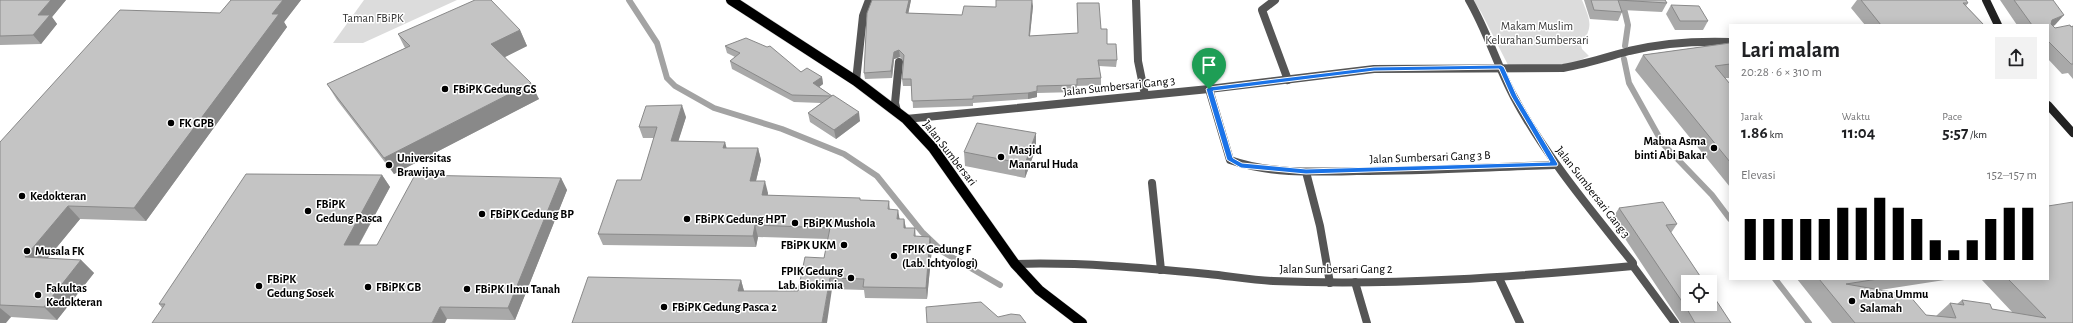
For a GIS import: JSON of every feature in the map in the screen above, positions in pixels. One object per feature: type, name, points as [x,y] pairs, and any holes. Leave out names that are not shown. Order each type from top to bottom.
[{"type":"main road","name":"Jalan Sumbersari","points":[[731,0],[764,23],[856,81],[906,119],[937,154],[990,231],[1019,263],[1039,290],[1082,323]]},
{"type":"main road","points":[[1986,0],[1998,24]]},
{"type":"main road","points":[[2049,106],[2073,133]]},
{"type":"street","points":[[856,81],[863,16],[869,0]]},
{"type":"street","points":[[1136,0],[1138,61],[1145,95]]},
{"type":"street","points":[[1275,0],[1262,10],[1288,80]]},
{"type":"street","points":[[1468,0],[1476,11],[1501,67]]},
{"type":"street","name":"Jalan Sumbersari Gang 3","points":[[906,119],[1209,89],[1374,69],[1501,67],[1563,68],[1591,63],[1628,51],[1688,41],[1729,42]]},
{"type":"street","points":[[897,111],[895,103],[899,62]]},
{"type":"street","name":"Jalan Sumbersari Gang 3","points":[[1501,67],[1514,96],[1555,164],[1633,263],[1633,266],[1675,323]]},
{"type":"street","name":"Jalan Sumbersari Gang 3 B","points":[[1209,89],[1230,160],[1234,163],[1306,172],[1555,164]]},
{"type":"street","points":[[1306,172],[1320,226],[1330,283]]},
{"type":"street","points":[[1152,183],[1161,270]]},
{"type":"street","name":"Jalan Sumbersari Gang 2","points":[[1019,263],[1161,270],[1270,281],[1330,283],[1454,278],[1499,278],[1633,266]]},
{"type":"street","points":[[1499,278],[1520,323]]},
{"type":"street","points":[[1355,282],[1366,323]]},
{"type":"green space","name":"Taman FBiPK","points":[[364,0],[457,0],[363,43],[333,43]]},
{"type":"green space","name":"Makam Muslim Kelurahan Sumbersari","points":[[1473,0],[1582,0],[1589,18],[1589,28],[1588,33],[1581,45],[1582,49],[1589,56],[1567,66],[1508,65],[1481,12]]},
{"type":"building","points":[[0,0],[51,0],[38,15],[50,15],[33,35],[0,36]]},
{"type":"building","points":[[231,0],[283,0],[272,14],[279,14],[134,208],[68,206],[25,257],[81,260],[44,307],[0,305],[0,142],[120,10],[220,13]]},
{"type":"building","name":"FBiPK Gedung GS","points":[[475,0],[491,0],[520,30],[491,44],[531,83],[384,158],[327,84],[410,46],[398,34]]},
{"type":"building","points":[[872,0],[909,0],[906,13],[962,15],[964,6],[996,7],[996,0],[1032,0],[1029,36],[1078,33],[1077,3],[1099,3],[1101,29],[1107,29],[1107,44],[1116,44],[1117,60],[1098,60],[1101,78],[1077,79],[1077,85],[1037,86],[1037,91],[1028,93],[973,96],[973,99],[912,101],[911,79],[902,79],[904,55],[899,50],[894,52],[891,71],[864,73],[867,13]]},
{"type":"building","points":[[1591,0],[1618,0],[1622,12],[1594,10]]},
{"type":"building","points":[[1618,0],[1665,0],[1667,3]]},
{"type":"building","points":[[1861,0],[1966,0],[1968,3],[1963,3],[1983,24],[1880,24]]},
{"type":"building","points":[[2014,0],[2053,0],[2064,15],[2052,20],[2051,24],[2055,28],[2070,25],[2071,27],[2073,26],[2073,64],[2071,64],[2049,42],[2049,24],[2031,24]]},
{"type":"building","points":[[1671,5],[1699,6],[1708,21],[1680,21]]},
{"type":"building","points":[[746,38],[767,47],[770,46],[801,72],[807,68],[822,77],[813,83],[832,96],[792,95],[730,61],[740,53],[725,46]]},
{"type":"building","points":[[1729,43],[1729,64],[1715,66],[1729,83],[1729,161],[1643,55]]},
{"type":"building","points":[[833,95],[859,112],[834,130],[808,113]]},
{"type":"building","points":[[682,105],[671,141],[725,142],[723,148],[758,148],[750,181],[765,181],[762,195],[860,198],[860,200],[889,201],[888,209],[898,210],[897,219],[904,219],[904,228],[915,228],[914,236],[930,237],[926,288],[863,287],[864,279],[830,278],[822,323],[572,323],[588,277],[741,280],[738,291],[798,291],[805,257],[824,258],[830,228],[755,225],[753,236],[598,234],[617,180],[641,180],[657,127],[639,127],[646,106]]},
{"type":"building","points":[[977,123],[1036,133],[1025,164],[964,152]]},
{"type":"building","points":[[246,174],[382,175],[344,245],[377,245],[415,175],[561,178],[508,308],[440,307],[432,323],[152,323],[165,304],[159,304]]},
{"type":"building","points":[[1663,202],[1677,224],[1666,225],[1699,275],[1681,275],[1681,300],[1619,208]]},
{"type":"building","points":[[2073,202],[2073,323],[1855,323],[1820,280],[1872,280],[1846,284],[1909,295],[1926,315],[1956,318],[1950,303],[1964,305],[1962,300],[1990,304],[1992,309],[2046,318],[2009,280],[2049,280],[2049,206]]},
{"type":"building","points":[[981,302],[998,317],[1011,314],[1020,315],[1026,323],[927,323],[926,307]]},
{"type":"building","points":[[1717,302],[1731,323],[1695,323],[1688,311],[1717,311]]},
{"type":"waterway","points":[[629,0],[657,43],[667,78],[675,86],[714,108],[782,129],[844,154],[877,176],[922,232],[943,252],[1000,285]]},
{"type":"waterway","points":[[1622,0],[1628,25],[1625,46]]},
{"type":"waterway","points":[[1624,59],[1629,83],[1663,144],[1712,195],[1729,218]]},
{"type":"waterway","points":[[1776,280],[1809,323]]},
{"type":"place","name":"FBiPK Gedung GS","points":[[445,89]]},
{"type":"place","name":"FK GPB","points":[[171,123]]},
{"type":"place","name":"Mabna Asma binti Abi Bakar","points":[[1714,148]]},
{"type":"place","name":"Masjid Manarul Huda","points":[[1001,157]]},
{"type":"place","name":"Universitas Brawijaya","points":[[389,165]]},
{"type":"place","name":"Kedokteran","points":[[22,196]]},
{"type":"place","name":"FBiPK Gedung Pasca","points":[[308,211]]},
{"type":"place","name":"FBiPK Gedung BP","points":[[482,214]]},
{"type":"place","name":"FBiPK Gedung HPT","points":[[687,219]]},
{"type":"place","name":"FBiPK Mushola","points":[[795,223]]},
{"type":"place","name":"FBiPK UKM","points":[[844,245]]},
{"type":"place","name":"Musala FK","points":[[27,251]]},
{"type":"place","name":"FPIK Gedung F (Lab. Ichtyologi)","points":[[894,256]]},
{"type":"place","name":"FPIK Gedung Lab. Biokimia","points":[[851,278]]},
{"type":"place","name":"FBiPK Gedung Sosek","points":[[259,286]]},
{"type":"place","name":"FBiPK GB","points":[[368,287]]},
{"type":"place","name":"FBiPK Ilmu Tanah","points":[[467,289]]},
{"type":"place","name":"Fakultas Kedokteran","points":[[38,295]]},
{"type":"place","name":"Mabna Ummu Salamah","points":[[1852,301]]},
{"type":"place","name":"FBiPK Gedung Pasca 2","points":[[664,307]]},
{"type":"route","points":[[1501,67],[1514,96],[1555,164],[1306,172],[1241,165],[1230,160],[1209,89],[1374,69],[1501,67]]}]
